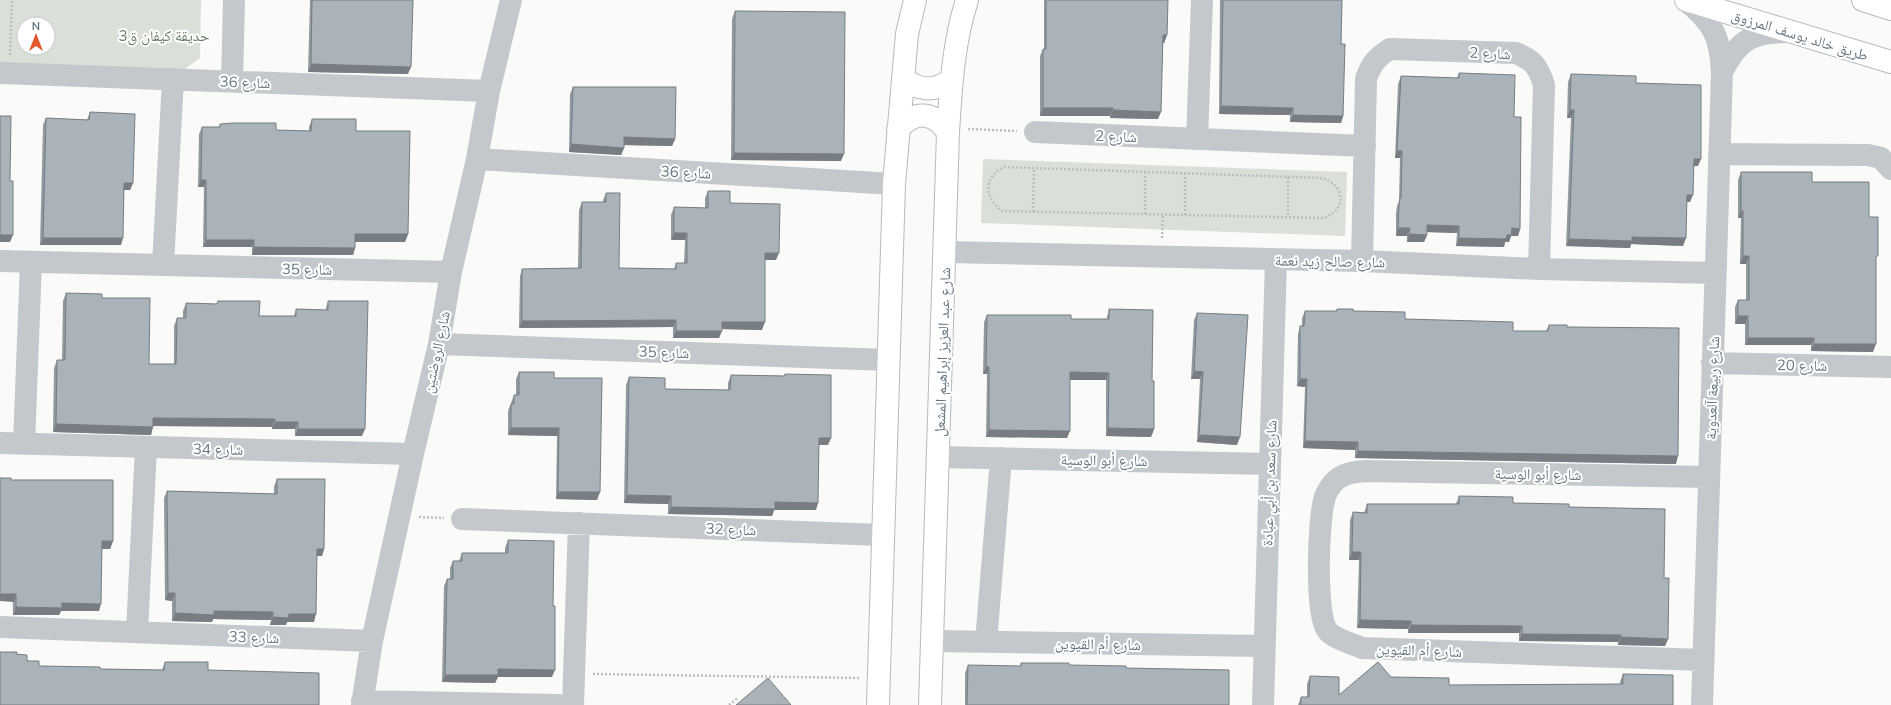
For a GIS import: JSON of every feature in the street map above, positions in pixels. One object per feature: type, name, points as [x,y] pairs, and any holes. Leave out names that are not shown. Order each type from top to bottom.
[{"type":"main road","points":[[880,697],[882,535],[894,184],[906,34],[915,0]]},
{"type":"main road","name":"شارع عبد العزيز إبراهيم المشعل","points":[[929,702],[948,130],[958,27],[967,0]]},
{"type":"main road","name":"طريق خالد يوسف المرزوق","points":[[1685,0],[1891,62]]},
{"type":"main road","points":[[1863,0],[1891,9]]},
{"type":"main road","points":[[903,77],[909,84],[927,89],[936,88],[952,79]]},
{"type":"main road","points":[[898,129],[905,122],[914,117],[924,115],[934,118],[948,130]]},
{"type":"street","points":[[232,81],[234,0]]},
{"type":"street","name":"شارع الروضتين","points":[[362,703],[372,641],[439,344],[452,272],[477,159],[489,91],[511,0]]},
{"type":"street","points":[[1197,139],[1202,0]]},
{"type":"street","name":"شارع ربيعة آلعدوية","points":[[1685,0],[1701,13],[1714,30],[1720,50],[1722,72],[1702,705]]},
{"type":"street","name":"شارع ربيعة آلعدوية","points":[[1722,72],[1732,53],[1748,40],[1768,32],[1789,32]]},
{"type":"street","name":"شارع 2","points":[[1362,261],[1366,78],[1370,66],[1378,57],[1390,49],[1516,53],[1530,59],[1539,70],[1544,85],[1539,269]]},
{"type":"street","name":"شارع 36","points":[[4,73],[489,91]]},
{"type":"street","points":[[163,265],[173,79]]},
{"type":"street","name":"شارع 2","points":[[1035,132],[1365,146]]},
{"type":"street","points":[[1719,154],[1868,155],[1881,158],[1891,169]]},
{"type":"street","name":"شارع 36","points":[[477,159],[894,184]]},
{"type":"street","name":"شارع صالح زيد نعمة","points":[[945,252],[1362,261],[1539,269],[1715,273]]},
{"type":"street","name":"شارع سعد بن أبي عبادة","points":[[1262,705],[1276,260]]},
{"type":"street","name":"شارع 35","points":[[0,261],[452,272]]},
{"type":"street","points":[[24,444],[31,262]]},
{"type":"street","name":"شارع 35","points":[[439,344],[888,360]]},
{"type":"street","name":"شارع 20","points":[[1712,364],[1891,367]]},
{"type":"street","name":"شارع 34","points":[[0,443],[413,454]]},
{"type":"street","points":[[137,632],[146,447]]},
{"type":"street","name":"شارع أبو الوسية","points":[[938,457],[1270,464]]},
{"type":"street","points":[[986,642],[1001,458]]},
{"type":"street","name":"شارع أبو الوسية","points":[[1366,471],[1709,477]]},
{"type":"street","name":"شارع أم القيوين","points":[[1366,471],[1346,473],[1333,483],[1325,496],[1321,514],[1320,615],[1327,631],[1342,640],[1362,648],[1704,660]]},
{"type":"street","name":"شارع 32","points":[[462,519],[882,535]]},
{"type":"street","points":[[573,705],[580,523]]},
{"type":"street","name":"شارع 33","points":[[0,627],[372,641]]},
{"type":"street","name":"شارع أم القيوين","points":[[932,641],[1264,646]]},
{"type":"street","points":[[362,703],[558,705]]},
{"type":"path","points":[[4,73],[12,0]]},
{"type":"path","points":[[948,130],[1035,132]]},
{"type":"path","points":[[1004,167],[1145,172],[1322,178],[1331,180],[1338,188],[1341,201],[1337,210],[1324,218],[1002,211],[994,205],[989,196],[990,181],[997,170],[1004,167]]},
{"type":"path","points":[[1033,212],[1034,168]]},
{"type":"path","points":[[1144,214],[1145,172]]},
{"type":"path","points":[[1185,173],[1185,215]]},
{"type":"path","points":[[1288,177],[1288,217]]},
{"type":"path","points":[[399,517],[462,519]]},
{"type":"path","points":[[574,674],[880,697]]},
{"type":"path","points":[[729,705],[738,698]]},
{"type":"green space","name":"حديقة كيفان ق3","points":[[0,0],[201,0],[200,58],[182,71],[0,64]]},
{"type":"green space","points":[[983,159],[1347,172],[1345,236],[981,223]]},
{"type":"building","points":[[312,0],[413,0],[411,67],[311,64]]},
{"type":"building","points":[[1046,0],[1168,0],[1167,35],[1163,35],[1161,112],[1113,110],[1113,108],[1043,108],[1043,49],[1046,49]]},
{"type":"building","points":[[1223,0],[1342,0],[1341,44],[1345,44],[1343,116],[1293,115],[1293,108],[1221,106]]},
{"type":"building","points":[[735,11],[845,12],[844,154],[734,153]]},
{"type":"building","points":[[1459,73],[1515,75],[1514,117],[1521,117],[1520,229],[1512,228],[1511,235],[1507,235],[1506,239],[1459,238],[1459,226],[1427,225],[1427,235],[1409,234],[1410,228],[1398,228],[1401,198],[1402,151],[1397,151],[1401,76],[1459,78]]},
{"type":"building","points":[[1571,74],[1636,76],[1636,83],[1701,85],[1701,159],[1694,159],[1693,195],[1687,195],[1686,238],[1632,237],[1632,241],[1569,239],[1574,110],[1570,110]]},
{"type":"building","points":[[573,87],[676,87],[675,139],[624,137],[624,148],[571,144]]},
{"type":"building","points":[[90,112],[135,114],[133,183],[124,183],[123,238],[43,238],[46,118],[89,120]]},
{"type":"building","points":[[0,116],[11,116],[10,181],[13,181],[13,235],[0,235]]},
{"type":"building","points":[[312,119],[356,119],[356,131],[410,131],[408,234],[355,234],[355,248],[254,247],[254,240],[206,240],[206,180],[201,180],[202,127],[220,127],[220,124],[233,123],[276,123],[276,130],[311,131]]},
{"type":"building","points":[[1741,172],[1812,172],[1812,182],[1869,182],[1869,217],[1878,217],[1878,256],[1876,256],[1876,344],[1814,344],[1814,338],[1748,338],[1748,316],[1738,316],[1738,300],[1749,300],[1749,256],[1743,256]]},
{"type":"building","points":[[708,191],[730,191],[730,203],[780,204],[779,253],[765,253],[765,322],[722,322],[722,331],[676,331],[676,320],[522,321],[522,269],[581,268],[582,202],[606,202],[606,193],[620,193],[619,268],[676,269],[676,263],[687,263],[687,233],[674,233],[674,207],[708,208]]},
{"type":"building","points":[[66,293],[102,294],[102,298],[150,298],[149,364],[176,364],[177,318],[186,318],[186,303],[217,304],[218,301],[260,301],[259,316],[296,316],[296,309],[328,310],[328,301],[368,301],[365,429],[298,429],[298,422],[275,422],[275,419],[153,418],[153,427],[56,424],[57,360],[65,360]]},
{"type":"building","points":[[1109,309],[1153,310],[1152,381],[1154,381],[1154,429],[1108,428],[1109,373],[1070,372],[1070,431],[989,430],[989,367],[986,367],[987,315],[1071,315],[1071,319],[1109,319]]},
{"type":"building","points":[[1337,309],[1353,309],[1353,311],[1405,312],[1405,319],[1513,322],[1513,331],[1548,331],[1549,325],[1567,325],[1567,327],[1679,328],[1678,456],[1358,451],[1358,442],[1305,441],[1307,379],[1300,379],[1300,326],[1304,326],[1305,311],[1337,311]]},
{"type":"building","points":[[1197,313],[1248,315],[1240,437],[1199,435],[1203,372],[1194,371]]},
{"type":"building","points":[[519,372],[554,372],[554,378],[602,378],[600,492],[558,492],[559,428],[511,428],[511,404],[514,404],[514,395],[519,395]]},
{"type":"building","points":[[785,374],[831,375],[831,438],[819,438],[818,503],[775,502],[775,509],[671,507],[671,496],[627,495],[629,377],[665,378],[665,389],[730,390],[731,375],[785,376]]},
{"type":"building","points":[[0,478],[11,478],[11,480],[113,480],[113,541],[102,541],[101,604],[62,603],[62,608],[16,607],[16,594],[0,594]]},
{"type":"building","points":[[277,479],[325,479],[324,549],[317,549],[316,614],[289,614],[288,618],[273,617],[273,612],[214,611],[214,615],[175,613],[175,593],[168,593],[167,491],[277,494]]},
{"type":"building","points":[[1459,496],[1513,497],[1513,503],[1569,504],[1569,507],[1665,509],[1664,578],[1669,578],[1668,639],[1621,637],[1621,635],[1522,634],[1522,626],[1411,625],[1411,621],[1360,620],[1361,552],[1352,552],[1353,512],[1367,513],[1367,504],[1459,504]]},
{"type":"building","points":[[508,540],[554,541],[553,606],[555,606],[555,670],[498,669],[498,675],[445,675],[447,579],[453,579],[453,561],[462,561],[462,553],[508,553]]},
{"type":"building","points":[[0,652],[17,652],[16,654],[27,655],[27,661],[39,661],[39,666],[164,670],[165,662],[208,662],[208,670],[319,673],[319,705],[0,705]]},
{"type":"building","points":[[1378,662],[1391,677],[1449,678],[1449,685],[1623,684],[1623,674],[1673,675],[1673,705],[1301,705],[1301,697],[1309,697],[1310,676],[1339,677],[1339,695]]},
{"type":"building","points":[[1021,663],[1069,663],[1069,665],[1126,666],[1126,668],[1229,670],[1229,705],[967,705],[968,665],[1021,666]]},
{"type":"building","points":[[768,678],[791,705],[736,705]]}]
